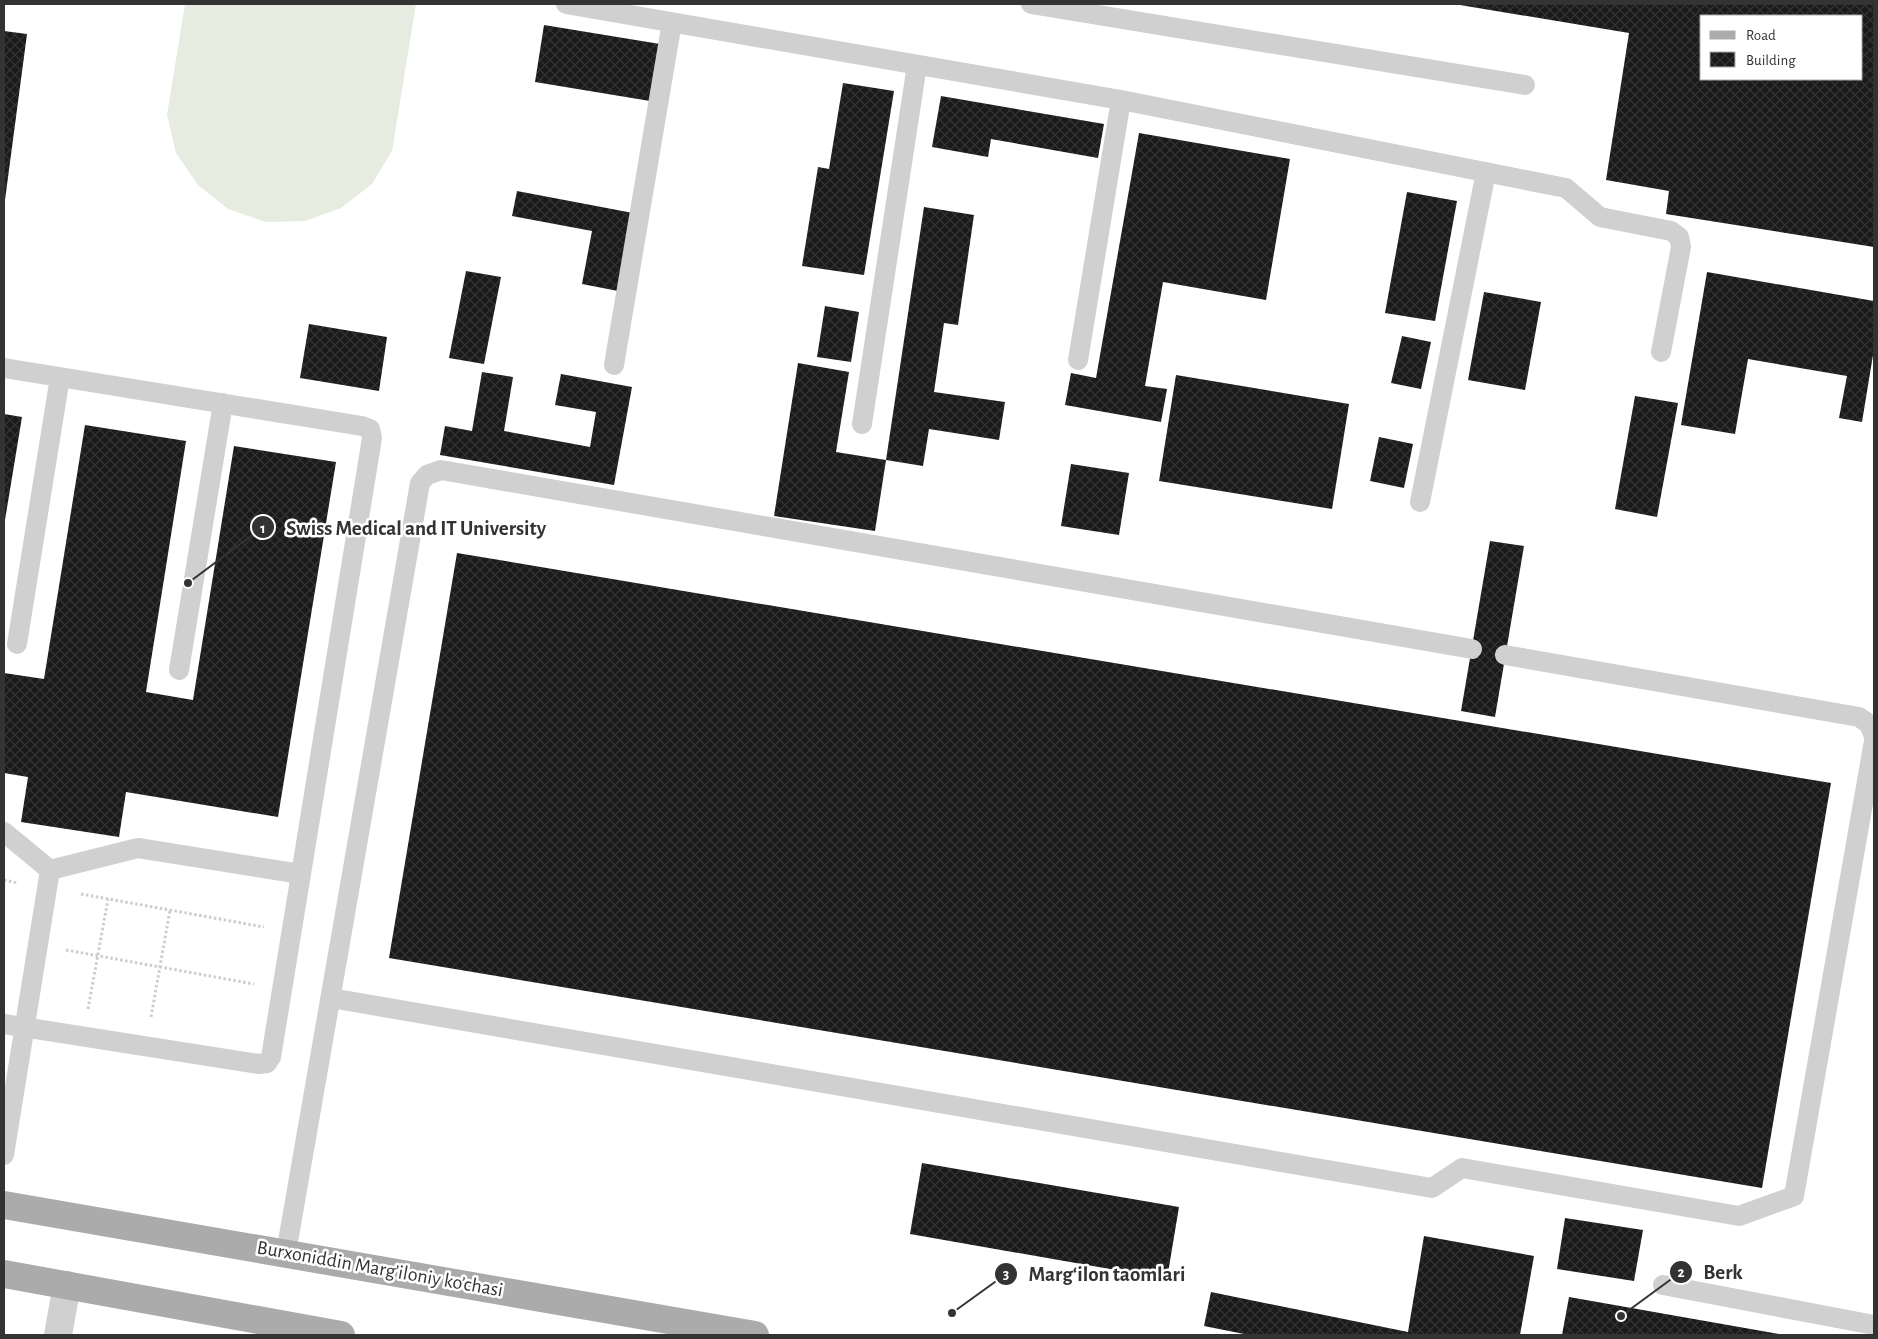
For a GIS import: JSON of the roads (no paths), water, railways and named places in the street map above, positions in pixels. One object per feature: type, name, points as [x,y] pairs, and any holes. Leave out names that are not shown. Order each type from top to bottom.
[{"type":"main road","name":"Burxoniddin Marg’iloniy ko’chasi","points":[[4,1205],[755,1335]]},
{"type":"main road","points":[[4,1274],[341,1335]]},
{"type":"street","points":[[58,1335],[66,1285]]},
{"type":"lane","points":[[566,4],[1121,100],[1566,188],[1600,217],[1671,231],[1679,237],[1681,246],[1661,352]]},
{"type":"lane","points":[[1031,4],[1525,85]]},
{"type":"lane","points":[[614,365],[672,22]]},
{"type":"lane","points":[[862,424],[917,65]]},
{"type":"lane","points":[[1078,360],[1121,100]]},
{"type":"lane","points":[[1420,502],[1486,172]]},
{"type":"lane","points":[[4,368],[362,426],[370,430],[372,438],[271,1056],[267,1063],[259,1064],[4,1024]]},
{"type":"lane","points":[[17,644],[60,377]]},
{"type":"lane","points":[[179,670],[223,403]]},
{"type":"lane","points":[[286,1253],[420,483],[427,475],[441,470],[1472,648]]},
{"type":"lane","points":[[1505,654],[1859,717],[1869,724],[1874,736]]},
{"type":"lane","points":[[331,998],[1432,1188],[1462,1168],[1739,1216],[1794,1196],[1874,741]]},
{"type":"lane","points":[[4,832],[49,879]]},
{"type":"lane","points":[[49,879],[138,848],[301,874]]},
{"type":"lane","points":[[4,1155],[49,879]]},
{"type":"lane","points":[[1663,1285],[1874,1325]]},
{"type":"place","name":"Swiss Medical and IT University","points":[[188,583]]},
{"type":"place","name":"Margʻilon taomlari","points":[[952,1313]]},
{"type":"place","name":"Berk","points":[[1621,1316]]}]
